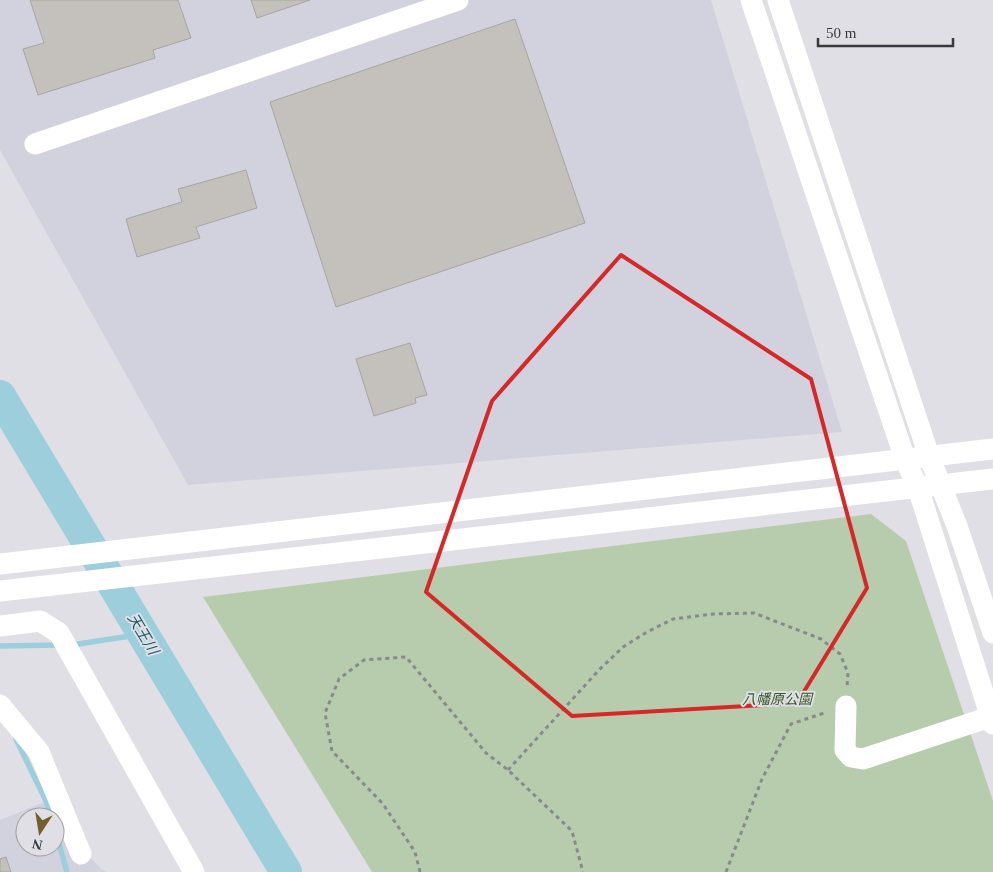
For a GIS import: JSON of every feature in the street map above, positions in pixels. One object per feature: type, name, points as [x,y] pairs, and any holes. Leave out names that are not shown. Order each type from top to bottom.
[{"type":"street","points":[[35,144],[458,0]]},
{"type":"street","points":[[751,0],[905,459],[918,488],[992,720],[863,758],[851,757],[845,750],[846,706]]},
{"type":"street","points":[[778,0],[929,456],[957,526],[993,633]]},
{"type":"street","points":[[10,563],[993,449]]},
{"type":"street","points":[[0,591],[993,479]]},
{"type":"street","points":[[0,626],[40,621],[58,633],[194,872]]},
{"type":"street","points":[[0,705],[39,752],[81,854]]},
{"type":"path","points":[[508,770],[599,670],[623,647],[673,618],[754,613],[820,639],[840,654],[848,673],[846,706],[791,724],[762,779],[726,872]]},
{"type":"path","points":[[420,872],[415,852],[383,804],[332,751],[325,713],[339,679],[364,660],[406,657],[486,752],[508,770],[572,831],[583,872]]},
{"type":"highlighted area","points":[[621,255],[811,379],[867,588],[797,703],[572,716],[426,592],[492,401]]},
{"type":"shaded area","points":[[0,0],[711,0],[842,432],[188,485],[0,150]]},
{"type":"shaded area","points":[[64,794],[91,858],[102,870],[107,872],[0,872],[0,820],[15,814],[15,857],[65,857],[65,807],[32,807]]},
{"type":"green space","name":"八幡原公園","points":[[871,514],[906,541],[993,801],[993,872],[372,872],[203,597]]},
{"type":"building","points":[[30,0],[178,0],[191,38],[153,50],[155,58],[38,95],[23,49],[44,43]]},
{"type":"building","points":[[251,0],[310,0],[257,18]]},
{"type":"building","points":[[515,19],[585,223],[336,307],[270,102]]},
{"type":"building","points":[[246,170],[257,208],[196,227],[200,238],[137,257],[126,219],[182,202],[178,189]]},
{"type":"building","points":[[410,343],[427,395],[415,398],[416,403],[374,416],[356,359]]},
{"type":"building","points":[[6,857],[11,872],[0,872],[0,859]]},
{"type":"waterway","name":"天王川","points":[[0,396],[286,872]]},
{"type":"waterway","points":[[72,645],[143,634]]},
{"type":"waterway","points":[[0,646],[60,645]]},
{"type":"waterway","points":[[16,739],[48,807]]},
{"type":"waterway","points":[[63,857],[67,872]]}]
